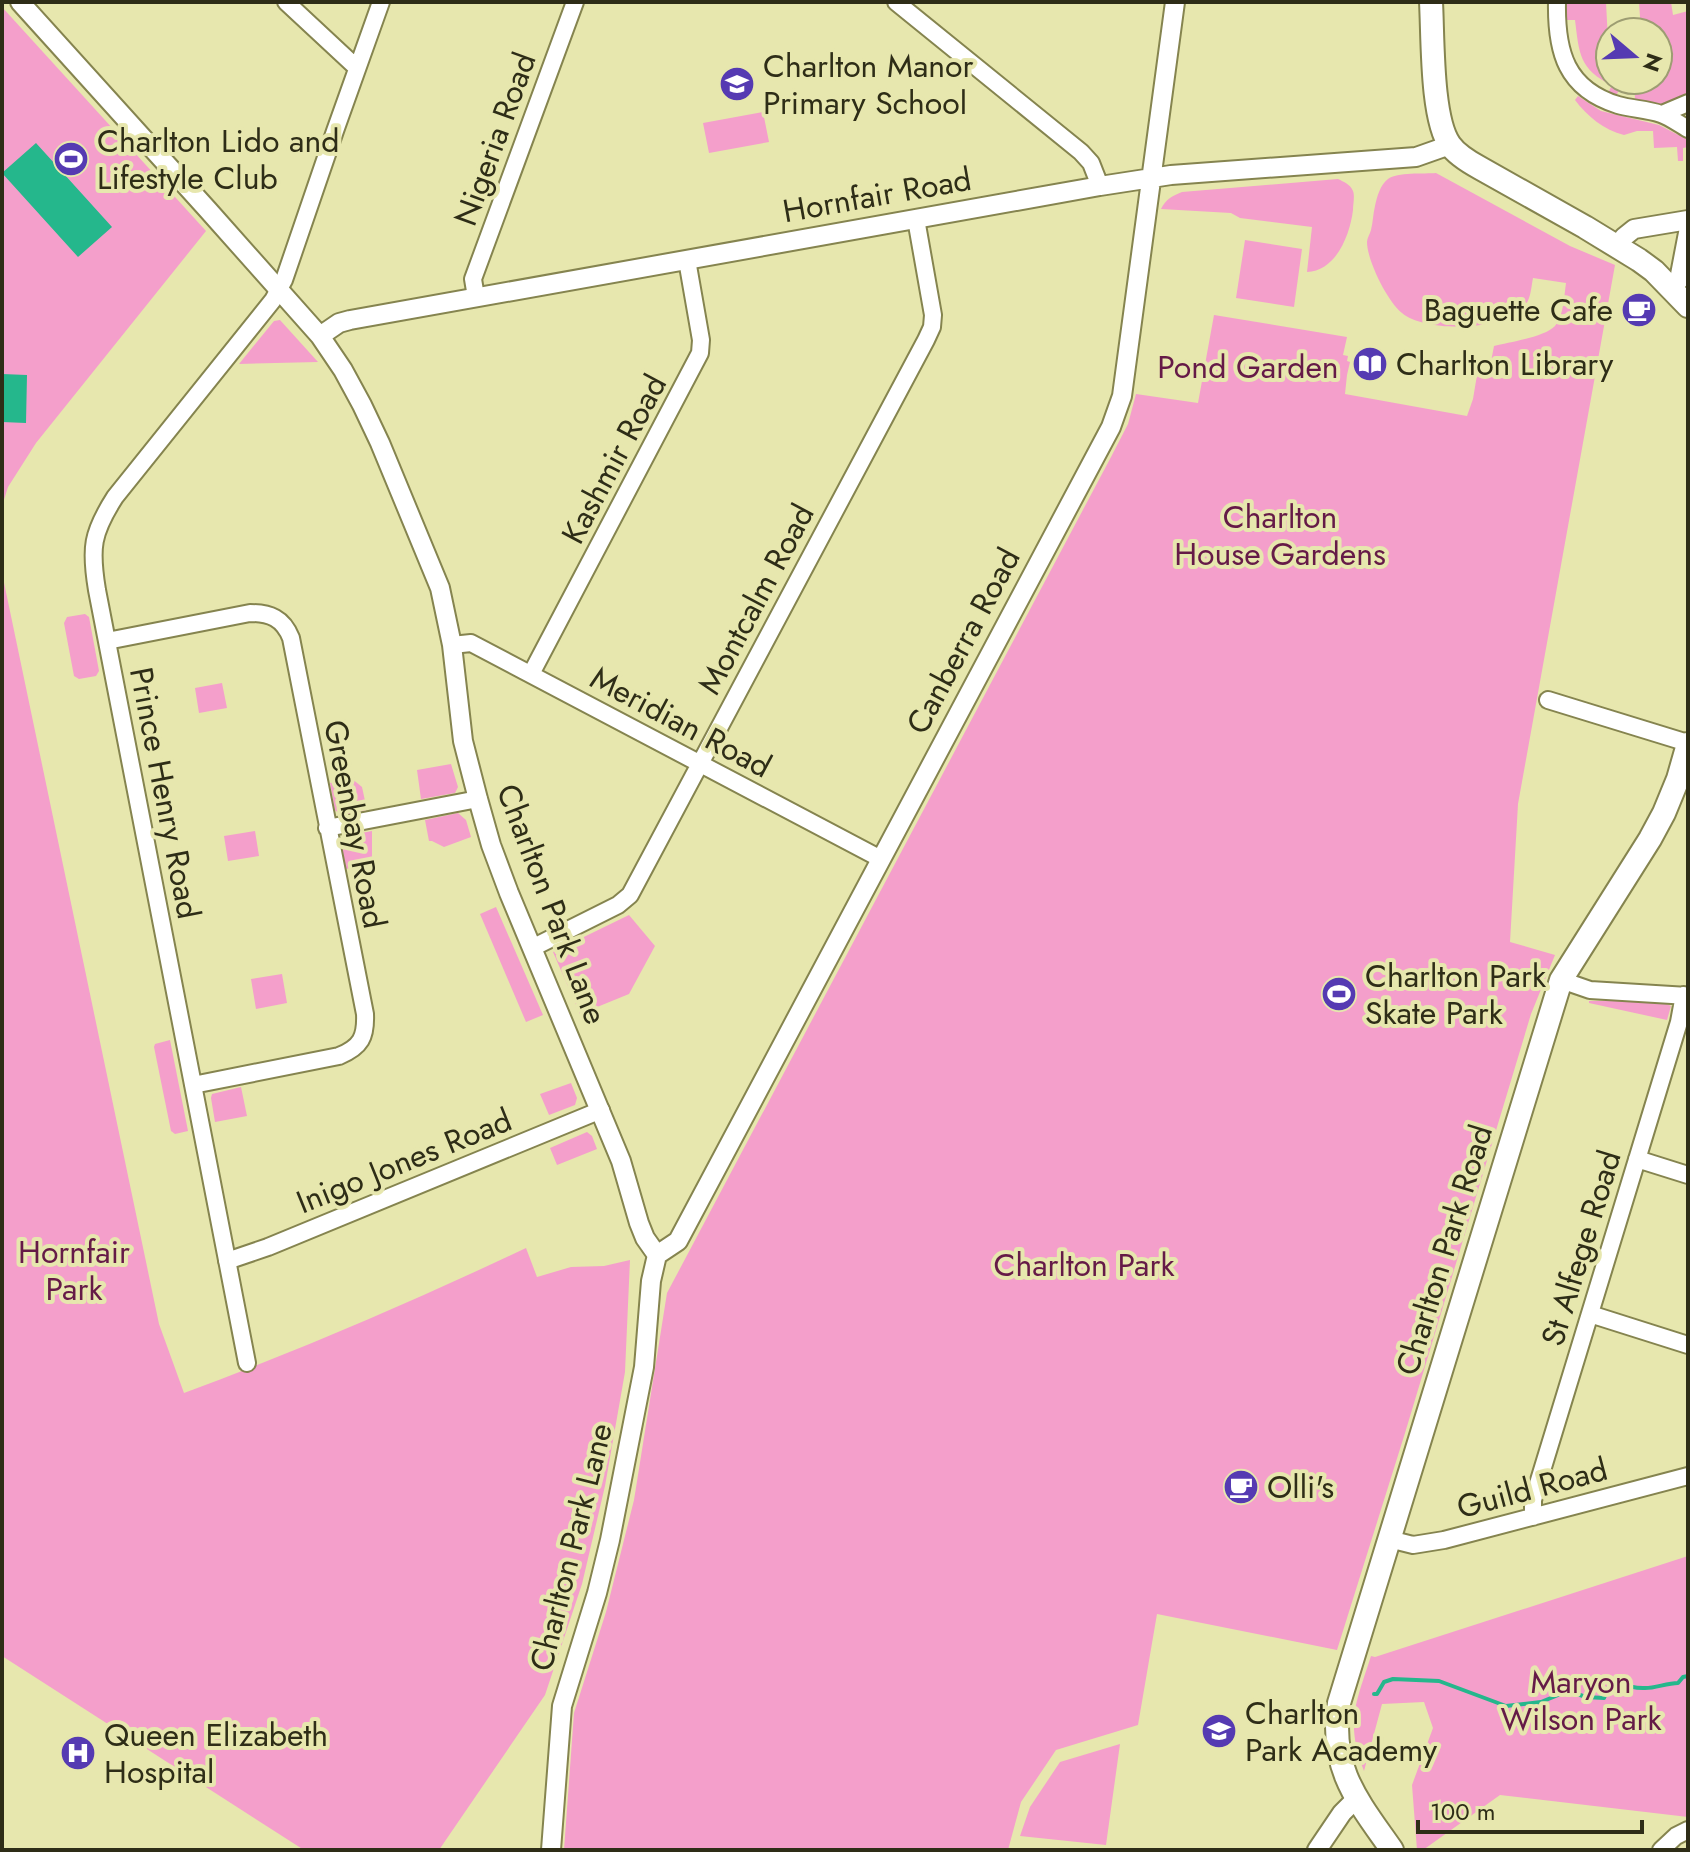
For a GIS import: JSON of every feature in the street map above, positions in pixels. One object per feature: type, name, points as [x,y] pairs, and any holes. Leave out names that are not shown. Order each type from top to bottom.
[{"type":"main road","points":[[1431,2],[1437,104],[1440,125],[1450,145],[1480,168],[1618,246],[1654,271],[1688,306]]},
{"type":"main road","name":"Charlton Park Road","points":[[1392,1850],[1357,1798],[1343,1768],[1338,1753],[1339,1703],[1561,980],[1657,826],[1678,779],[1688,744]]},
{"type":"street","name":"Charlton Park Lane","points":[[20,2],[320,336],[362,405],[440,588],[452,645],[463,741],[496,857],[621,1161],[645,1238],[657,1255],[651,1281],[644,1367],[618,1502],[597,1593],[562,1706],[551,1850]]},
{"type":"street","points":[[286,2],[357,68]]},
{"type":"street","name":"Prince Henry Road","points":[[247,1363],[92,563],[93,543],[98,526],[115,497],[279,290],[381,2]]},
{"type":"street","name":"Nigeria Road","points":[[476,297],[473,279],[575,2]]},
{"type":"street","points":[[896,2],[1081,152],[1091,163],[1100,186]]},
{"type":"street","name":"Canberra Road","points":[[657,1255],[678,1241],[1111,427],[1122,396],[1175,2]]},
{"type":"street","points":[[1557,2],[1562,51],[1576,82],[1587,91],[1615,104],[1662,114],[1688,129]]},
{"type":"street","points":[[1662,114],[1688,103]]},
{"type":"street","name":"Hornfair Road","points":[[320,336],[339,323],[350,320],[1100,186],[1151,178],[1416,157],[1450,145]]},
{"type":"street","name":"Montcalm Road","points":[[532,948],[618,905],[630,895],[932,327],[932,302],[916,219]]},
{"type":"street","points":[[1618,246],[1634,229],[1688,220]]},
{"type":"street","points":[[1672,288],[1679,280],[1688,233]]},
{"type":"street","name":"Kashmir Road","points":[[531,674],[700,353],[701,340],[687,260]]},
{"type":"street","name":"Greenbay Road","points":[[107,641],[250,613],[261,613],[281,621],[291,638],[365,1014],[366,1029],[351,1052],[193,1085]]},
{"type":"street","name":"Meridian Road","points":[[452,645],[471,643],[881,859]]},
{"type":"street","points":[[1548,700],[1688,744]]},
{"type":"street","points":[[327,828],[478,799]]},
{"type":"street","points":[[1561,980],[1590,990],[1686,995]]},
{"type":"street","name":"St Alfege Road","points":[[1533,1517],[1533,1500],[1686,995]]},
{"type":"street","name":"Inigo Jones Road","points":[[227,1261],[601,1110]]},
{"type":"street","points":[[1637,1159],[1688,1175]]},
{"type":"street","points":[[1590,1314],[1688,1345]]},
{"type":"street","name":"Guild Road","points":[[1389,1539],[1405,1544],[1424,1544],[1688,1476]]},
{"type":"street","points":[[1317,1850],[1348,1805],[1357,1798]]},
{"type":"street","points":[[1661,1850],[1688,1830]]},
{"type":"green space","points":[[1563,2],[1606,2],[1607,16],[1594,16],[1594,74],[1583,59],[1575,20],[1564,20]]},
{"type":"green space","points":[[1639,2],[1671,2],[1673,15],[1688,11],[1688,97],[1664,107],[1635,99],[1635,96],[1674,96],[1674,16],[1640,16]]},
{"type":"green space","name":"Charlton Lido and Lifestyle Club","points":[[2,7],[206,231],[36,443],[8,487],[2,506]]},
{"type":"green space","points":[[1578,96],[1601,111],[1659,125],[1688,140],[1688,147],[1683,148],[1683,161],[1678,161],[1677,147],[1654,148],[1653,131],[1624,135],[1603,126],[1575,100]]},
{"type":"green space","points":[[763,112],[769,142],[709,153],[703,123]]},
{"type":"green space","name":"Charlton Park","points":[[1436,173],[1570,246],[1615,265],[1518,804],[1510,942],[1555,955],[1531,1014],[1337,1650],[1157,1614],[1138,1725],[1056,1750],[1021,1802],[1008,1850],[564,1850],[574,1713],[606,1612],[634,1500],[667,1293],[1111,457],[1128,424],[1136,394],[1198,403],[1214,315],[1347,337],[1343,355],[1348,356],[1347,361],[1350,362],[1345,394],[1467,416],[1477,375],[1488,377],[1494,346],[1543,333],[1558,322],[1566,283],[1533,278],[1524,307],[1499,321],[1482,325],[1428,324],[1413,319],[1396,307],[1379,280],[1368,250],[1367,240],[1379,191],[1392,177]]},
{"type":"green space","points":[[1338,179],[1349,185],[1354,193],[1349,230],[1334,259],[1317,270],[1307,272],[1312,227],[1240,218],[1231,213],[1161,209],[1170,198],[1182,192]]},
{"type":"green space","points":[[1245,240],[1302,249],[1294,307],[1236,298]]},
{"type":"green space","points":[[280,320],[318,362],[239,364],[274,321]]},
{"type":"green space","name":"Hornfair Park","points":[[2,573],[159,1324],[184,1393],[356,1324],[526,1248],[537,1277],[571,1267],[604,1266],[630,1260],[625,1372],[605,1486],[582,1584],[545,1695],[439,1850],[304,1850],[2,1656]]},
{"type":"green space","points":[[85,614],[89,617],[99,671],[96,676],[79,679],[74,676],[64,623],[67,617]]},
{"type":"green space","points":[[222,683],[227,708],[199,713],[195,688]]},
{"type":"green space","points":[[451,764],[458,787],[455,793],[421,799],[417,770]]},
{"type":"green space","points":[[351,778],[362,787],[367,810],[338,813],[330,783]]},
{"type":"green space","points":[[458,813],[466,820],[471,837],[444,847],[429,841],[425,820]]},
{"type":"green space","points":[[255,831],[259,856],[228,861],[224,836]]},
{"type":"green space","points":[[372,831],[372,858],[369,864],[346,869],[341,842],[346,836]]},
{"type":"green space","points":[[496,907],[543,1015],[526,1022],[480,914]]},
{"type":"green space","points":[[629,915],[655,946],[629,994],[580,1014],[553,952]]},
{"type":"green space","points":[[282,974],[287,1003],[256,1009],[251,979]]},
{"type":"green space","points":[[1589,1001],[1660,1001],[1671,1006],[1667,1020]]},
{"type":"green space","points":[[170,1040],[188,1131],[175,1134],[171,1131],[154,1047]]},
{"type":"green space","points":[[571,1083],[577,1098],[575,1105],[549,1115],[540,1094]]},
{"type":"green space","points":[[241,1087],[247,1116],[215,1122],[212,1094]]},
{"type":"green space","points":[[587,1132],[597,1149],[557,1165],[550,1148]]},
{"type":"green space","name":"Maryon Wilson Park","points":[[1688,1556],[1688,1817],[1500,1795],[1423,1850],[1417,1850],[1412,1785],[1433,1728],[1424,1702],[1382,1704],[1364,1771],[1354,1725],[1357,1700],[1371,1656]]},
{"type":"green space","points":[[1120,1744],[1106,1845],[1020,1836],[1030,1807],[1060,1762]]},
{"type":"shaded area","points":[[36,143],[112,227],[78,257],[2,173]]},
{"type":"shaded area","points":[[2,374],[27,375],[26,423],[2,422]]},
{"type":"waterway","points":[[1374,1694],[1384,1682],[1393,1679],[1439,1681],[1506,1706],[1541,1702],[1568,1691],[1586,1697],[1604,1698],[1609,1686],[1651,1688],[1678,1683],[1688,1676]]},
{"type":"place","name":"Charlton Manor Primary School","points":[[737,84]]},
{"type":"place","name":"Charlton Lido and Lifestyle Club","points":[[71,159]]},
{"type":"place","name":"Baguette Cafe","points":[[1639,310]]},
{"type":"place","name":"Charlton Library","points":[[1370,364]]},
{"type":"place","name":"Charlton Park Skate Park","points":[[1339,994]]},
{"type":"place","name":"Olli's","points":[[1241,1487]]},
{"type":"place","name":"Charlton Park Academy","points":[[1219,1731]]},
{"type":"place","name":"Queen Elizabeth Hospital","points":[[78,1753]]},
{"type":"park label","name":"Pond Garden","points":[[1248,367]]},
{"type":"park label","name":"Charlton House Gardens","points":[[1280,536]]}]
